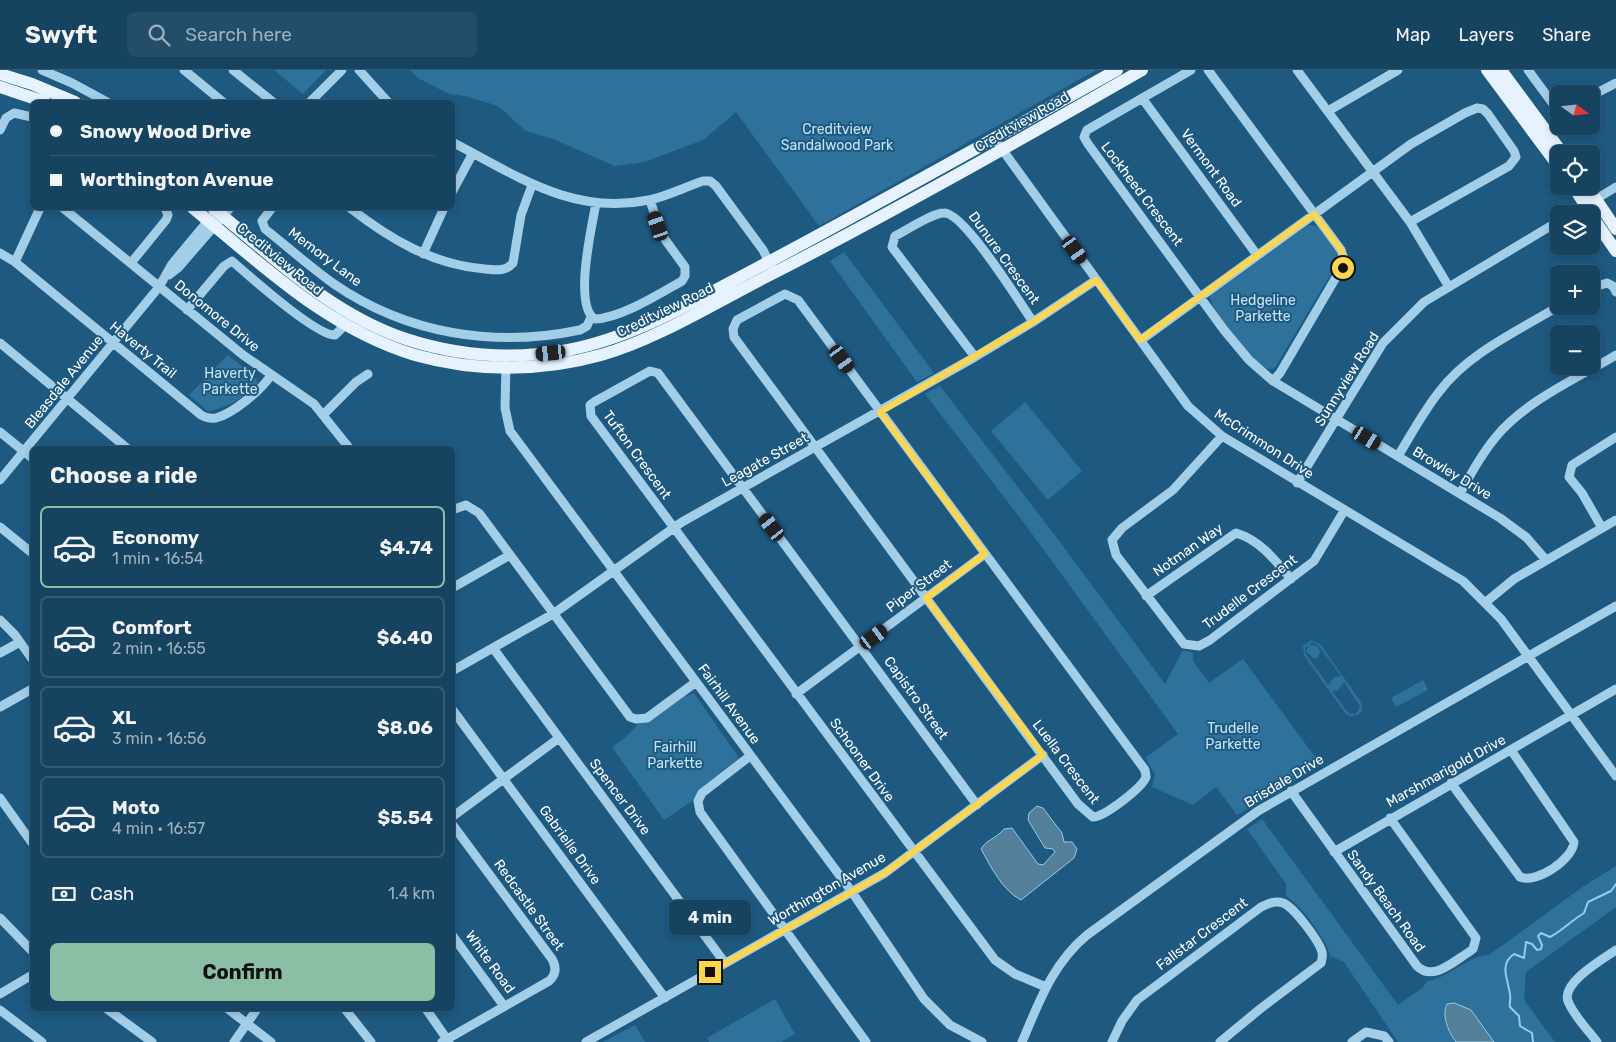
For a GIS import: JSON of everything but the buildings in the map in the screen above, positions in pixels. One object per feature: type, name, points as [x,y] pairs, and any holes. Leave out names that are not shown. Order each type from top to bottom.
[{"type":"main road","name":"Creditview Road","points":[[772,267],[1118,70]]},
{"type":"main road","name":"Creditview Road","points":[[218,213],[242,248],[308,301],[345,325],[382,343],[426,358],[469,366],[506,361],[569,350],[612,338],[772,267],[1002,150],[1142,70]]},
{"type":"main road","points":[[1486,70],[1550,155]]},
{"type":"main road","points":[[1501,70],[1556,145]]},
{"type":"main road","points":[[0,74],[47,89],[70,100]]},
{"type":"main road","points":[[0,87],[39,100]]},
{"type":"main road","points":[[1580,195],[1588,205]]},
{"type":"main road","name":"Creditview Road","points":[[203,210],[218,213],[314,290],[361,320],[422,344],[506,361]]},
{"type":"main road","points":[[1600,216],[1616,229]]},
{"type":"main road","points":[[1600,223],[1616,251]]},
{"type":"street","points":[[42,70],[72,83],[103,100]]},
{"type":"street","points":[[184,70],[221,100]]},
{"type":"street","points":[[233,70],[270,100]]},
{"type":"street","points":[[312,100],[342,70]]},
{"type":"street","points":[[359,70],[377,99]]},
{"type":"street","name":"Lockheed Crescent","points":[[1191,70],[1089,128],[1084,137],[1200,296]]},
{"type":"street","points":[[1208,70],[1341,250],[1345,262],[1280,373],[1273,381]]},
{"type":"street","points":[[1297,70],[1410,222],[1449,287]]},
{"type":"street","points":[[1328,111],[1398,70]]},
{"type":"street","points":[[1528,70],[1550,100]]},
{"type":"street","points":[[1600,91],[1616,83]]},
{"type":"street","name":"Vermont Road","points":[[1142,98],[1257,255]]},
{"type":"street","points":[[1140,340],[1411,144],[1465,113],[1477,108],[1483,109],[1514,151],[1516,156],[1514,161],[1509,166],[1410,222]]},
{"type":"street","points":[[0,130],[6,118],[14,112],[30,116]]},
{"type":"street","name":"McCrimmon Drive","points":[[996,138],[1002,150],[1188,406],[1222,436],[1297,483],[1463,581],[1486,602],[1616,776]]},
{"type":"street","points":[[455,144],[532,185],[556,194],[596,203],[650,200],[703,181],[710,182],[732,207],[763,250],[772,267]]},
{"type":"street","points":[[455,186],[473,153]]},
{"type":"street","points":[[353,210],[395,240],[423,254],[472,268],[500,270],[509,268],[515,256],[521,215],[532,185]]},
{"type":"street","points":[[1595,205],[1616,187]]},
{"type":"street","points":[[596,203],[584,291],[586,311],[591,316],[599,319],[622,311],[684,279],[685,267],[661,234],[650,200]]},
{"type":"street","points":[[15,262],[39,210]]},
{"type":"street","name":"Donomore Drive","points":[[65,210],[271,376],[314,404],[324,414],[348,446]]},
{"type":"street","points":[[131,264],[166,220],[168,215],[166,210]]},
{"type":"street","name":"Memory Lane","points":[[270,210],[262,221],[266,229],[334,284],[372,306],[410,323],[468,336],[519,339],[580,330],[587,326],[591,316]]},
{"type":"street","points":[[423,254],[443,210]]},
{"type":"street","name":"Bleasdale Avenue","points":[[0,480],[166,277],[178,268],[218,213]]},
{"type":"street","name":"Dunure Crescent","points":[[975,357],[892,247],[896,236],[941,213],[956,216],[971,232],[1033,322]]},
{"type":"street","name":"Sunnyview Road","points":[[1297,483],[1383,343],[1424,302],[1550,226]]},
{"type":"street","points":[[187,310],[224,266],[232,261],[242,248]]},
{"type":"street","name":"Haverty Trail","points":[[0,253],[15,262],[201,415],[208,418],[221,416],[260,390],[271,376]]},
{"type":"street","points":[[232,261],[287,306],[327,334],[336,336],[345,325]]},
{"type":"street","name":"Leagate Street","points":[[455,669],[554,614],[674,528],[975,357],[1033,322],[1096,280]]},
{"type":"street","points":[[1600,285],[1607,283],[1613,286],[1616,292]]},
{"type":"street","name":"Luella Crescent","points":[[790,295],[798,300],[1141,764],[1146,777],[1140,787],[1103,815],[1093,817],[1078,804],[815,447],[734,336],[733,329],[737,320],[780,296],[790,295]]},
{"type":"street","name":"Browley Drive","points":[[1200,296],[1249,360],[1273,381],[1500,518],[1520,532],[1546,560]]},
{"type":"street","points":[[1398,456],[1439,391],[1459,370],[1485,350],[1550,311]]},
{"type":"street","points":[[0,343],[124,446]]},
{"type":"street","points":[[1460,494],[1479,460],[1505,427],[1556,391],[1616,355]]},
{"type":"street","name":"Fairhill Avenue","points":[[506,361],[505,408],[510,431],[852,892],[924,998],[950,1025],[982,1042]]},
{"type":"street","name":"Tufton Crescent","points":[[674,528],[591,416],[590,406],[594,402],[650,371],[658,373],[743,488]]},
{"type":"street","points":[[324,414],[356,382],[368,374]]},
{"type":"street","points":[[0,432],[30,456]]},
{"type":"street","name":"Trudelle Crescent","points":[[1222,436],[1173,490],[1122,528],[1112,540],[1116,555],[1181,641],[1192,647],[1210,640],[1314,561],[1344,511]]},
{"type":"street","points":[[1602,528],[1582,493],[1569,477],[1572,465],[1616,438]]},
{"type":"street","name":"Capistro Street","points":[[743,488],[977,805]]},
{"type":"street","points":[[455,509],[464,506],[474,508],[626,713],[636,719],[647,718],[696,682]]},
{"type":"street","points":[[1486,602],[1514,579],[1616,520]]},
{"type":"street","points":[[0,526],[30,551]]},
{"type":"street","name":"Schooner Drive","points":[[674,528],[995,960],[1015,974],[1046,987]]},
{"type":"street","name":"Notman Way","points":[[1146,596],[1236,534],[1244,536],[1270,554],[1291,579]]},
{"type":"street","name":"Piper Street","points":[[796,694],[985,554]]},
{"type":"street","points":[[455,586],[510,555]]},
{"type":"street","name":"Brisdale Drive","points":[[1022,1042],[1046,987],[1066,956],[1087,935],[1247,818],[1616,606]]},
{"type":"street","points":[[0,620],[30,656]]},
{"type":"street","points":[[0,653],[20,642]]},
{"type":"street","name":"Spencer Drive","points":[[493,648],[725,963]]},
{"type":"street","points":[[0,707],[30,689]]},
{"type":"street","name":"Marshmarigold Drive","points":[[1334,852],[1616,689]]},
{"type":"street","name":"Gabrielle Drive","points":[[455,713],[665,998]]},
{"type":"street","points":[[455,815],[559,738]]},
{"type":"street","points":[[1451,783],[1520,878],[1526,880],[1539,877],[1571,854],[1574,842],[1511,750]]},
{"type":"street","name":"Worthington Avenue","points":[[586,1042],[852,892],[914,853],[1043,755]]},
{"type":"street","points":[[750,756],[702,793],[698,801],[698,808],[866,1042]]},
{"type":"street","name":"Sandy Beach Road","points":[[1291,792],[1420,969],[1432,973],[1469,952],[1475,943],[1474,933],[1390,818]]},
{"type":"street","points":[[0,798],[30,840]]},
{"type":"street","name":"Redcastle Street","points":[[446,1041],[549,981],[555,973],[555,964],[455,828]]},
{"type":"street","name":"Fallstar Crescent","points":[[1112,1042],[1122,1021],[1137,1000],[1261,907],[1275,902],[1284,903],[1296,913],[1319,944],[1323,957],[1321,963],[1260,1008],[1220,1042]]},
{"type":"street","points":[[0,918],[30,949]]},
{"type":"street","name":"White Road","points":[[455,939],[504,1006]]},
{"type":"street","points":[[1598,1042],[1568,1002],[1568,990],[1576,978],[1615,951]]},
{"type":"street","points":[[0,994],[30,976]]},
{"type":"street","points":[[0,1010],[42,1042]]},
{"type":"street","points":[[110,1011],[152,1042]]},
{"type":"street","points":[[231,1011],[271,1042]]},
{"type":"street","points":[[234,1042],[256,1011]]},
{"type":"street","points":[[347,1011],[371,1042]]},
{"type":"street","points":[[427,1011],[446,1041]]},
{"type":"street","points":[[1352,1042],[1366,1032],[1384,1036],[1389,1042]]},
{"type":"green space","points":[[274,70],[326,70],[303,94]]},
{"type":"green space","name":"Creditview Sandalwood Park","points":[[410,70],[1096,70],[819,226],[736,112],[703,140],[645,162],[615,166],[553,139],[526,131],[498,106],[465,96],[449,94],[418,78]]},
{"type":"green space","name":"Hedgeline Parkette","points":[[1308,225],[1317,226],[1337,252],[1339,260],[1276,366],[1273,369],[1266,368],[1255,361],[1230,334],[1216,313],[1210,295]]},
{"type":"green space","points":[[844,252],[934,373],[917,382],[830,261]]},
{"type":"green space","name":"Haverty Parkette","points":[[228,355],[254,376],[258,383],[235,402],[208,411],[189,395]]},
{"type":"green space","name":"Trudelle Parkette","points":[[940,386],[1054,534],[1165,684],[1183,650],[1193,653],[1193,661],[1209,683],[1243,659],[1321,765],[1237,815],[1216,787],[1193,805],[1152,787],[1155,774],[1145,758],[1178,734],[1027,527],[925,394]]},
{"type":"green space","points":[[1025,402],[1082,471],[1048,500],[991,431]]},
{"type":"green space","points":[[1311,640],[1320,644],[1361,702],[1362,710],[1358,715],[1350,716],[1345,713],[1304,655],[1303,646]],"holes":[[[1313,642],[1319,646],[1341,676],[1334,677],[1328,685],[1305,653],[1305,648]],[[1344,682],[1360,706],[1356,714],[1349,714],[1332,691],[1338,690]]]},
{"type":"green space","points":[[1309,644],[1317,646],[1320,651],[1319,657],[1314,659],[1306,651]]},
{"type":"green space","points":[[1423,680],[1428,690],[1396,707],[1391,698]]},
{"type":"green space","name":"Fairhill Parkette","points":[[694,693],[739,758],[701,788],[695,799],[664,820],[612,747],[628,735],[638,724],[652,720],[685,696]]},
{"type":"green space","points":[[1262,819],[1398,1005],[1422,988],[1427,981],[1443,976],[1473,959],[1489,955],[1584,886],[1616,866],[1616,907],[1526,972],[1524,1000],[1555,1042],[1398,1042],[1344,962],[1330,956],[1324,941],[1312,923],[1298,906],[1286,896],[1286,884],[1247,829]]},
{"type":"green space","points":[[775,999],[795,1034],[781,1042],[709,1042],[707,1038]]},
{"type":"green space","points":[[635,1025],[645,1042],[603,1042]]},
{"type":"shaded area","points":[[1037,806],[1043,808],[1062,833],[1064,842],[1072,842],[1077,849],[1074,858],[1021,900],[1014,896],[1003,884],[981,849],[1004,829],[1012,828],[1038,864],[1043,865],[1055,852],[1053,849],[1045,848],[1028,820],[1029,813]]},
{"type":"shaded area","points":[[1454,1003],[1471,1010],[1494,1042],[1456,1042],[1448,1029],[1445,1018],[1447,1004]]},
{"type":"waterway","points":[[1533,1042],[1532,1033],[1520,1026],[1519,1016],[1510,1007],[1506,963],[1514,954],[1524,958],[1526,942],[1532,944],[1537,950],[1541,949],[1542,945],[1538,936],[1541,933],[1550,937],[1554,935],[1584,913],[1588,902],[1611,891],[1616,884]]},
{"type":"route","points":[[710,972],[885,873],[1043,755],[926,598],[985,554],[880,412],[1033,322],[1096,280],[1140,340],[1314,214],[1341,250],[1345,262],[1343,268]]}]
